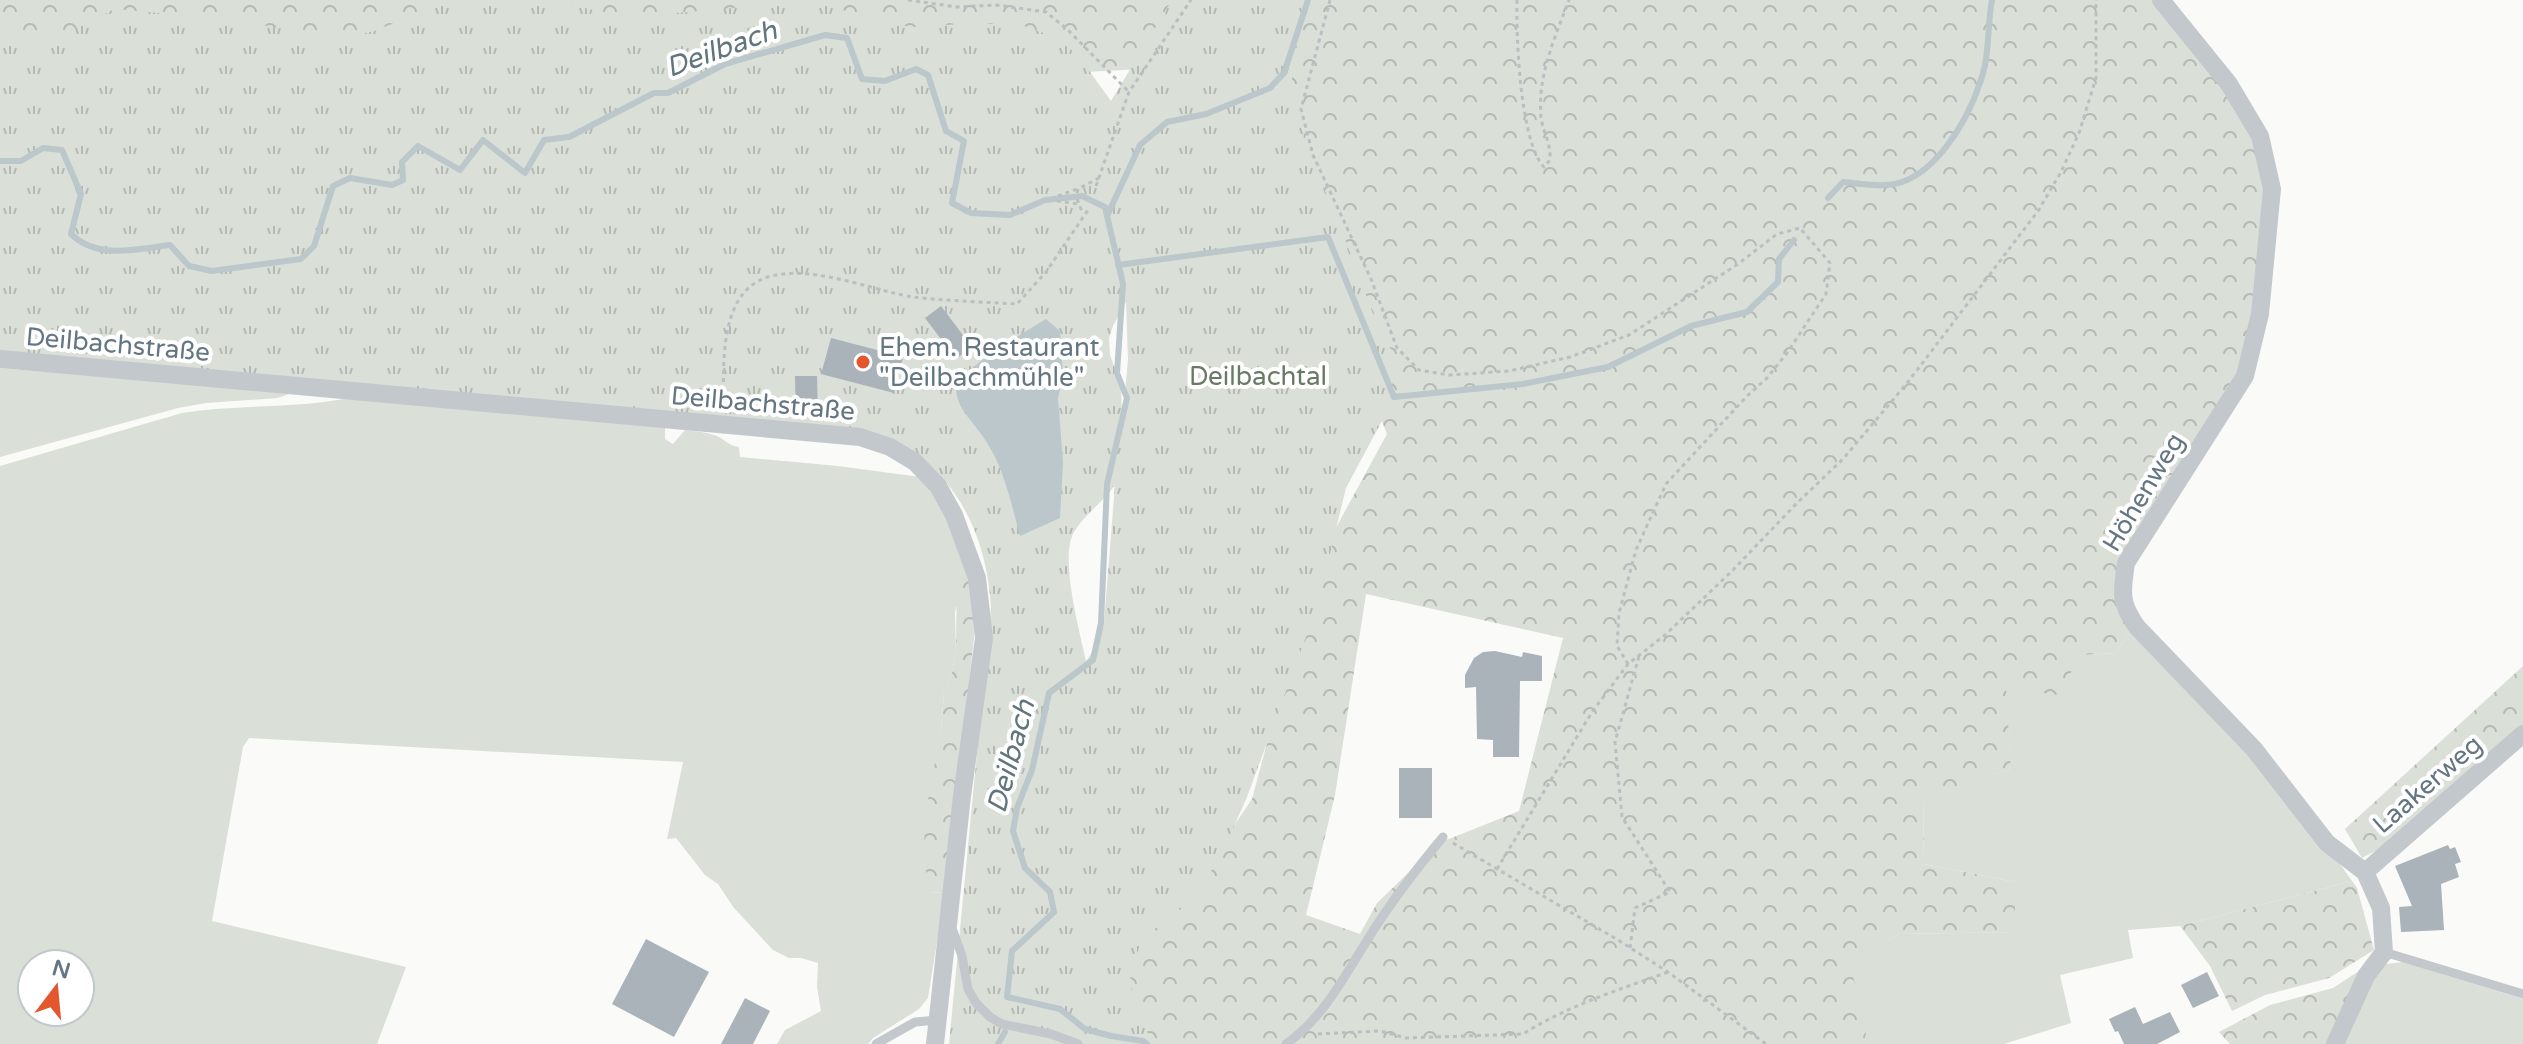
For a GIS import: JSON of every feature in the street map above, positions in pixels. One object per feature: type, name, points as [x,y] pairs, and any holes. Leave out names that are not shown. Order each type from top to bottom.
[{"type":"street","name":"Höhenweg","points":[[2161,0],[2229,84],[2260,136],[2272,189],[2260,314],[2245,376],[2126,563],[2121,598],[2137,627],[2254,749],[2327,843],[2365,872],[2381,908],[2384,952]]},
{"type":"street","name":"Deilbachstraße","points":[[0,359],[860,437],[890,447],[915,462],[938,486],[954,515],[977,578],[984,638],[962,796],[935,1044]]},
{"type":"street","name":"Laakerweg","points":[[2365,872],[2523,734]]},
{"type":"street","points":[[2335,1044],[2366,976],[2384,952]]},
{"type":"lane","points":[[1286,1044],[1300,1035],[1338,988],[1408,879],[1443,837]]},
{"type":"lane","points":[[949,921],[962,956],[968,989],[990,1017],[1002,1024],[1051,1034],[1078,1044]]},
{"type":"lane","points":[[2384,952],[2523,994]]},
{"type":"lane","points":[[876,1044],[915,1022],[938,1020]]},
{"type":"path","points":[[908,0],[957,7],[996,5],[1046,12],[1129,92]]},
{"type":"path","points":[[1096,186],[1129,92],[1191,0]]},
{"type":"path","points":[[1330,0],[1301,109],[1313,155],[1371,279],[1397,348],[1419,370],[1449,375],[1509,371],[1570,357],[1629,335],[1738,264],[1777,234],[1800,228],[1830,263],[1826,294],[1787,353],[1666,484],[1636,550],[1619,613],[1617,646],[1628,664]]},
{"type":"path","points":[[1517,0],[1520,75],[1528,129],[1536,159],[1544,167],[1550,160],[1551,145],[1541,119],[1546,65],[1569,0]]},
{"type":"path","points":[[1497,869],[1592,712],[1628,664],[1665,635],[1742,562],[1843,459],[1908,382],[2038,211],[2079,133],[2096,78],[2096,0]]},
{"type":"path","points":[[1084,217],[1078,201],[1058,199],[1099,178]]},
{"type":"path","points":[[722,425],[725,343],[737,304],[747,290],[774,274],[816,274],[912,297],[1017,304],[1046,272],[1088,210]]},
{"type":"path","points":[[1630,948],[1635,908],[1670,892],[1622,817],[1615,742],[1639,656]]},
{"type":"path","points":[[1443,837],[1668,972],[1766,1044]]},
{"type":"path","points":[[1300,1035],[1380,1031],[1406,1038],[1506,1037],[1523,1034],[1590,1000],[1668,972]]},
{"type":"green space","points":[[0,0],[1182,0],[1141,69],[0,133],[354,46],[0,46]]},
{"type":"green space","name":"Deilbachtal","points":[[452,0],[548,0],[607,13],[639,16],[784,1],[812,1],[910,27],[979,23],[1024,26],[1054,37],[1077,54],[1111,101],[1172,0],[1313,0],[1292,47],[1292,82],[1306,148],[1395,359],[1393,379],[1384,417],[1346,488],[1317,607],[1247,797],[1222,853],[1196,896],[1140,945],[1130,973],[1133,1002],[1153,1044],[949,1044],[991,607],[984,560],[969,517],[944,479],[908,449],[0,352],[0,29],[16,36],[52,37],[87,24],[114,9],[234,20],[340,39],[374,31]],"holes":[[[1126,302],[1128,360],[1122,425],[1121,385],[1110,355],[1109,338]],[[1115,485],[1104,623],[1098,644],[1086,661],[1072,595],[1070,543],[1078,526]]]},
{"type":"green space","points":[[1278,0],[2156,0],[2225,85],[2256,137],[2268,190],[2256,310],[2240,374],[2118,567],[2117,609],[2132,630],[2115,653],[2081,655],[2058,695],[2006,688],[2011,769],[1923,797],[1924,864],[2015,882],[2015,932],[1899,934],[1849,964],[1867,1021],[1865,1044],[1134,1044],[1121,961],[1196,882],[1252,799],[1314,568],[1387,434],[1250,89]],"holes":[[[1366,594],[1563,638],[1519,811],[1439,843],[1377,903],[1360,934],[1306,915],[1335,795]]]},
{"type":"green space","points":[[0,368],[289,394],[278,398],[178,408],[0,457]]},
{"type":"green space","points":[[349,398],[665,427],[665,439],[673,444],[685,430],[696,431],[714,435],[739,447],[740,457],[920,477],[942,505],[965,567],[955,612],[956,651],[944,692],[935,771],[929,893],[945,892],[928,998],[919,1009],[868,1044],[777,1044],[785,1030],[821,1011],[817,987],[818,963],[789,958],[773,950],[676,838],[667,839],[683,762],[249,738],[243,747],[212,921],[406,967],[377,1044],[0,1044],[0,466],[182,413]]},
{"type":"green space","points":[[965,567],[973,591],[974,638],[945,892],[929,893],[924,858],[925,816],[941,730],[944,691],[952,673],[956,651],[957,572]]},
{"type":"green space","points":[[2132,630],[2204,702],[2352,881],[2180,926],[2128,930],[2133,958],[2060,975],[2071,1023],[2004,1044],[1865,1044],[1866,1021],[1848,964],[1899,934],[2015,932],[2015,882],[1924,864],[1923,796],[2011,769],[2005,687],[2082,655],[2115,653]]},
{"type":"green space","points":[[2523,666],[2523,728],[2383,847],[2362,858],[2345,829]]},
{"type":"green space","points":[[2352,881],[2357,888],[2374,950],[2329,978],[2265,995],[2232,1011],[2210,966],[2180,926]]},
{"type":"green space","points":[[2403,962],[2523,999],[2523,1044],[2339,1044],[2378,965]]},
{"type":"green space","points":[[2362,969],[2330,1044],[2230,1044],[2219,1032],[2270,1005],[2333,988]]},
{"type":"shaded area","points":[[1046,319],[1060,331],[1063,377],[1058,398],[1063,462],[1060,518],[1020,536],[995,457],[961,407],[956,380],[997,349]]},
{"type":"building","points":[[941,306],[972,347],[956,359],[925,318]]},
{"type":"building","name":"Ehem. Restaurant \"Deilbachmühle\"","points":[[831,338],[881,351],[886,338],[907,342],[894,393],[821,374]]},
{"type":"building","points":[[795,376],[817,376],[818,416],[796,417]]},
{"type":"building","points":[[1495,651],[1522,657],[1523,652],[1542,656],[1542,681],[1520,681],[1519,757],[1493,757],[1493,740],[1477,739],[1476,687],[1465,688],[1465,675],[1474,658],[1483,652]]},
{"type":"building","points":[[1399,768],[1432,768],[1432,818],[1399,818]]},
{"type":"building","points":[[2448,845],[2450,849],[2455,847],[2461,862],[2455,864],[2459,877],[2441,884],[2444,930],[2401,932],[2399,907],[2412,906],[2395,866]]},
{"type":"building","points":[[646,939],[709,972],[674,1037],[612,1004]]},
{"type":"building","points":[[2207,972],[2219,996],[2193,1008],[2181,985]]},
{"type":"building","points":[[745,998],[770,1011],[753,1044],[721,1044]]},
{"type":"building","points":[[2135,1007],[2143,1024],[2170,1012],[2180,1032],[2157,1044],[2124,1044],[2109,1019]]},
{"type":"waterway","points":[[1107,216],[1140,145],[1167,122],[1206,114],[1270,88],[1284,73],[1308,0]]},
{"type":"waterway","points":[[1828,198],[1843,182],[1881,185],[1903,182],[1919,173],[1946,147],[1967,113],[1981,80],[1992,0]]},
{"type":"waterway","name":"Deilbach","points":[[0,161],[21,161],[43,148],[62,150],[81,194],[71,234],[93,247],[118,251],[170,245],[189,266],[212,271],[301,259],[314,246],[333,186],[350,178],[392,185],[403,180],[402,162],[418,146],[460,170],[483,140],[525,173],[544,140],[569,137],[654,93],[668,93],[725,64],[825,35],[847,38],[862,79],[885,81],[916,69],[928,75],[946,131],[964,141],[952,203],[971,213],[1010,215],[1045,200],[1082,196],[1105,207],[1123,284],[1117,373],[1127,398],[1107,484],[1101,623],[1093,660],[1049,693],[1032,770],[1017,808],[1013,831],[1025,868],[1050,892],[1054,912],[1012,951],[1007,997],[1060,1009],[1085,1029],[1147,1044]]},
{"type":"waterway","points":[[1118,265],[1328,237],[1394,397],[1523,384],[1608,367],[1691,326],[1747,312],[1778,282],[1779,259],[1794,240]]},
{"type":"waterway","name":"Deilbach","points":[[998,1044],[1005,1032]]},
{"type":"place","name":"Ehem. Restaurant \"Deilbachmühle\"","points":[[863,362]]}]
